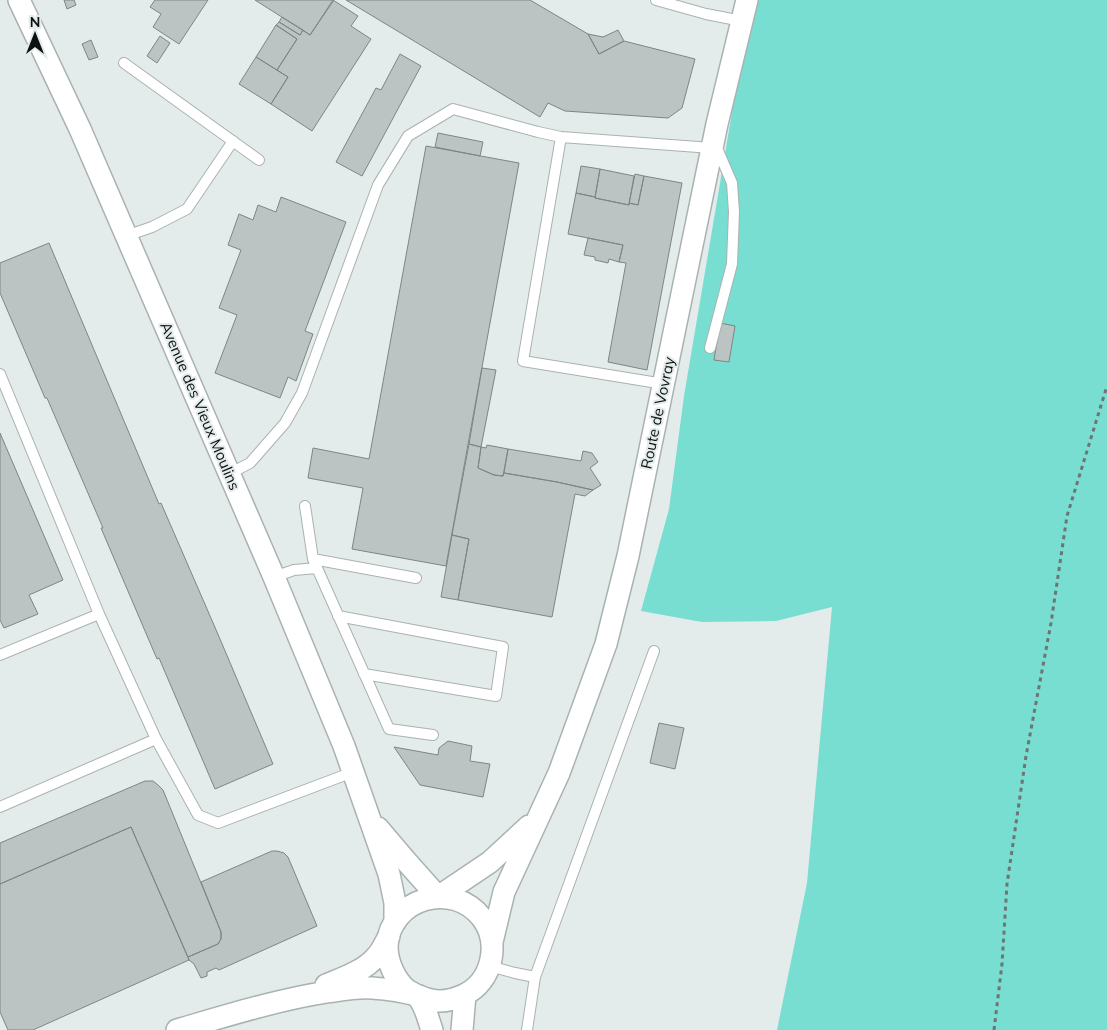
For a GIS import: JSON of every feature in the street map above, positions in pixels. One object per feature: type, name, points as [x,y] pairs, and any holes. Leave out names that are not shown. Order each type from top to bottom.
[{"type":"street","name":"Avenue des Vieux Moulins","points":[[19,0],[80,129],[274,577],[344,746],[389,874],[395,903],[392,929]]},
{"type":"street","name":"Route de Vovray","points":[[492,942],[504,892],[559,774],[606,644],[628,556],[713,144],[747,0]]},
{"type":"street","name":"Route de Vovray","points":[[438,897],[490,862],[539,817]]},
{"type":"street","name":"Avenue des Vieux Moulins","points":[[370,818],[438,897]]},
{"type":"street","points":[[176,1030],[298,996],[364,968],[376,958],[383,948],[392,929],[403,912],[413,904],[425,899],[451,898],[463,902],[474,909],[482,918],[492,942],[492,954],[484,978],[465,995],[453,999],[441,1001],[428,1000],[416,995],[406,989],[392,970],[387,946],[392,929]]},
{"type":"street","points":[[298,996],[369,988],[416,995],[424,1007],[432,1030]]},
{"type":"street","points":[[462,1030],[465,995]]},
{"type":"lane","points":[[656,0],[706,14],[742,21]]},
{"type":"lane","points":[[124,63],[259,160]]},
{"type":"lane","points":[[229,474],[250,462],[284,423],[302,393],[378,185],[408,136],[453,109],[561,137],[713,144],[732,183],[734,212],[732,264],[710,348]]},
{"type":"lane","points":[[561,137],[523,361],[664,384]]},
{"type":"lane","points":[[126,236],[152,227],[187,209],[233,142]]},
{"type":"lane","points":[[0,374],[98,614],[156,739],[198,815],[218,823],[354,772]]},
{"type":"lane","points":[[306,506],[315,564],[389,729],[433,735]]},
{"type":"lane","points":[[274,577],[315,564],[416,578]]},
{"type":"lane","points":[[0,655],[98,614]]},
{"type":"lane","points":[[338,616],[503,647],[496,696],[364,674]]},
{"type":"lane","points":[[527,1030],[535,977],[654,651]]},
{"type":"lane","points":[[0,807],[156,739]]},
{"type":"lane","points":[[489,966],[535,977]]},
{"type":"path","points":[[994,1030],[1002,964],[1007,884],[1026,756],[1067,516],[1107,386]]},
{"type":"green space","points":[[751,0],[1107,0],[1107,1030],[777,1030],[807,883],[832,607],[776,621],[702,622],[641,611],[669,509],[684,396]]},
{"type":"building","points":[[64,0],[74,0],[76,5],[67,9]]},
{"type":"building","points":[[155,0],[208,0],[179,44],[153,27],[161,14],[150,7]]},
{"type":"building","points":[[255,0],[334,0],[310,35]]},
{"type":"building","points":[[333,0],[358,16],[351,26],[371,39],[312,131],[271,104],[288,77],[277,70],[297,39],[276,25],[279,22],[300,35],[303,30],[310,35]]},
{"type":"building","points":[[346,0],[530,0],[588,34],[599,54],[624,41],[695,59],[682,108],[668,118],[565,111],[548,103],[540,117]]},
{"type":"building","points":[[282,17],[303,30],[300,35],[279,22]]},
{"type":"building","points":[[276,25],[297,39],[277,70],[256,57]]},
{"type":"building","points":[[618,30],[624,41],[599,54],[588,34],[603,37]]},
{"type":"building","points":[[160,36],[170,43],[157,63],[147,56]]},
{"type":"building","points":[[91,40],[98,57],[89,60],[82,44]]},
{"type":"building","points":[[400,54],[421,66],[362,176],[336,162],[376,88],[381,90]]},
{"type":"building","points":[[256,57],[288,77],[271,104],[239,84]]},
{"type":"building","points":[[438,133],[483,142],[480,156],[435,147]]},
{"type":"building","points":[[426,146],[519,163],[446,566],[352,549],[363,488],[308,478],[313,448],[369,459]]},
{"type":"building","points":[[581,166],[600,169],[595,197],[576,193]]},
{"type":"building","points":[[600,169],[634,176],[629,205],[595,198]]},
{"type":"building","points":[[635,174],[644,176],[638,205],[629,203]]},
{"type":"building","points":[[644,176],[682,183],[647,370],[608,362],[626,263],[619,262],[623,245],[568,234],[576,193],[629,205],[629,203],[638,205]]},
{"type":"building","points":[[281,197],[346,222],[305,331],[313,334],[296,381],[288,377],[280,398],[215,373],[237,315],[219,308],[241,250],[228,245],[239,214],[253,220],[258,205],[276,212]]},
{"type":"building","points":[[588,238],[623,245],[619,262],[609,259],[608,263],[595,260],[595,257],[584,255]]},
{"type":"building","points":[[49,243],[159,504],[161,503],[273,764],[215,789],[159,658],[157,659],[101,528],[103,528],[0,293],[0,263]]},
{"type":"building","points":[[720,323],[735,326],[729,362],[714,360]]},
{"type":"building","points":[[482,368],[496,370],[481,447],[469,444]]},
{"type":"building","points":[[0,433],[63,580],[29,595],[38,614],[4,628],[0,620]]},
{"type":"building","points":[[469,444],[481,447],[478,468],[494,475],[503,476],[504,473],[593,490],[585,496],[575,494],[552,617],[458,600],[469,539],[452,535]]},
{"type":"building","points":[[487,445],[508,449],[503,476],[494,475],[478,468],[481,447],[486,448]]},
{"type":"building","points":[[508,449],[581,461],[583,451],[592,453],[598,462],[590,468],[601,485],[593,490],[504,473]]},
{"type":"building","points":[[452,535],[469,539],[458,600],[441,597]]},
{"type":"building","points":[[659,723],[684,728],[675,769],[650,763]]},
{"type":"building","points":[[448,741],[472,746],[470,761],[490,764],[483,797],[420,785],[394,747],[438,755],[439,748]]},
{"type":"building","points":[[145,781],[153,781],[163,790],[221,932],[221,939],[218,944],[188,957],[131,827],[0,884],[0,843]]},
{"type":"building","points":[[131,827],[189,960],[33,1030],[8,1030],[0,1012],[0,884]]},
{"type":"building","points":[[272,851],[284,853],[288,857],[317,926],[219,970],[216,968],[207,972],[207,976],[201,978],[188,957],[218,944],[221,939],[221,932],[201,882]]}]
